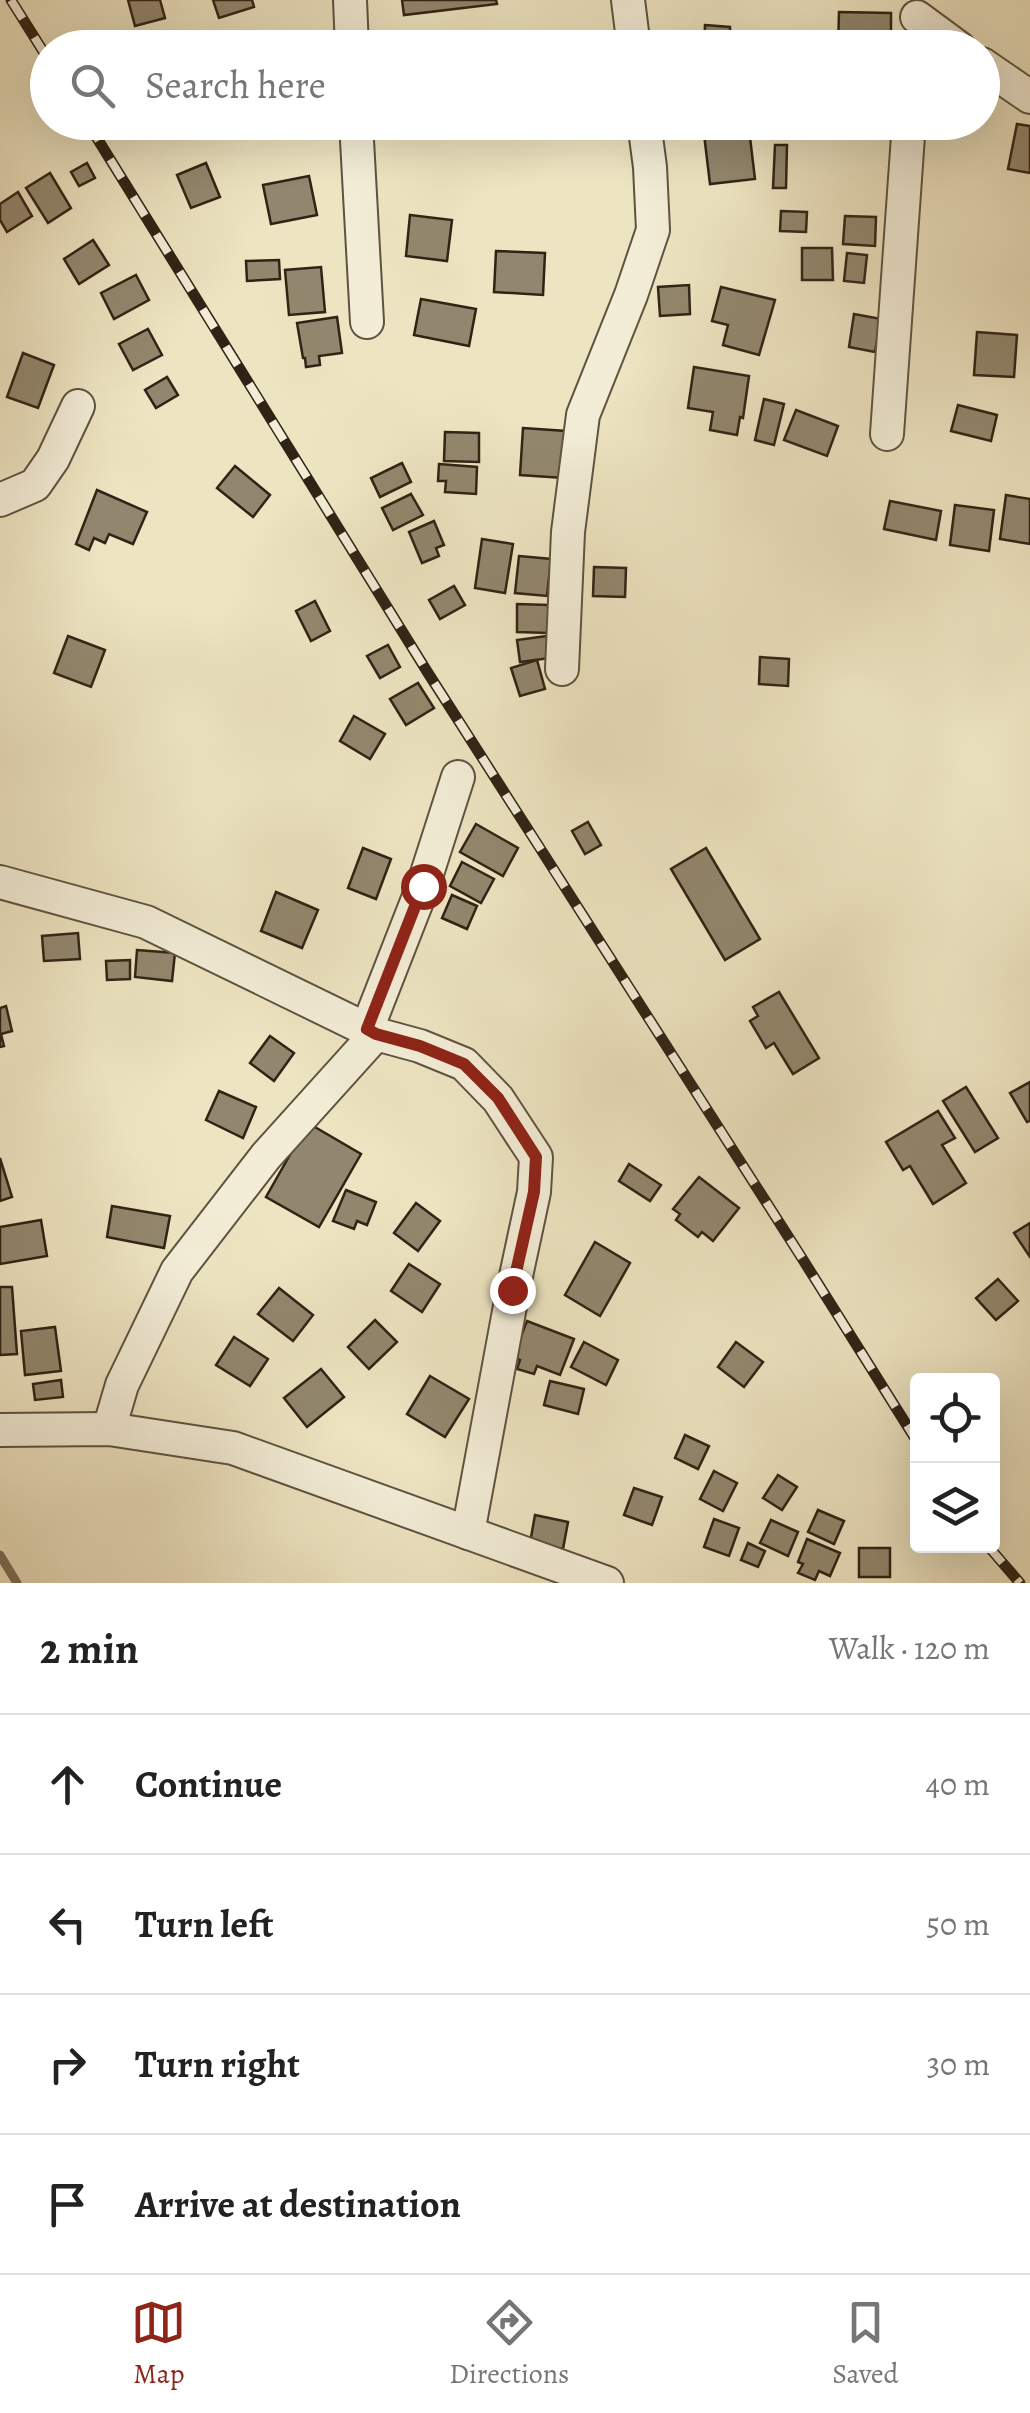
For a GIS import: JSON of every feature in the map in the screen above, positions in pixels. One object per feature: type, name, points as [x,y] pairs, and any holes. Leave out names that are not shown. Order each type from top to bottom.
[{"type":"street","points":[[350,0],[351,30]]},
{"type":"street","points":[[628,0],[632,30]]},
{"type":"street","points":[[1000,77],[1030,98]]},
{"type":"street","points":[[357,140],[367,322]]},
{"type":"street","points":[[562,669],[568,532],[583,415],[653,230],[646,140]]},
{"type":"street","points":[[887,434],[908,140]]},
{"type":"street","points":[[0,500],[34,485],[54,459],[78,406]]},
{"type":"street","points":[[109,1429],[122,1385],[177,1271],[266,1156],[372,1032],[458,778]]},
{"type":"street","points":[[0,882],[146,922],[372,1032],[464,1064],[498,1098],[536,1157],[534,1192],[468,1533]]},
{"type":"street","points":[[0,1430],[109,1429],[233,1448],[606,1583]]},
{"type":"building","points":[[128,0],[160,0],[165,18],[135,26]]},
{"type":"building","points":[[213,0],[252,0],[254,7],[219,18]]},
{"type":"building","points":[[402,0],[496,0],[497,4],[404,15]]},
{"type":"building","points":[[839,12],[891,13],[891,30],[838,30]]},
{"type":"building","points":[[705,25],[730,27],[730,30],[705,30]]},
{"type":"building","points":[[1017,124],[1030,126],[1030,173],[1008,169]]},
{"type":"building","points":[[705,140],[750,140],[755,179],[710,184]]},
{"type":"building","points":[[775,145],[787,145],[786,188],[773,188]]},
{"type":"building","points":[[87,163],[95,178],[79,186],[71,172]]},
{"type":"building","points":[[206,163],[220,197],[191,208],[177,175]]},
{"type":"building","points":[[50,173],[71,208],[48,223],[26,188]]},
{"type":"building","points":[[309,176],[317,215],[271,224],[263,185]]},
{"type":"building","points":[[18,192],[32,216],[7,232],[0,220],[0,204]]},
{"type":"building","points":[[781,211],[807,212],[806,232],[780,231]]},
{"type":"building","points":[[410,215],[452,220],[447,261],[406,256]]},
{"type":"building","points":[[845,216],[876,217],[875,246],[843,244]]},
{"type":"building","points":[[93,240],[109,265],[79,284],[64,259]]},
{"type":"building","points":[[802,248],[832,248],[833,280],[802,280]]},
{"type":"building","points":[[496,251],[545,253],[543,295],[494,292]]},
{"type":"building","points":[[847,253],[867,255],[864,283],[844,281]]},
{"type":"building","points":[[279,260],[280,279],[247,281],[246,261]]},
{"type":"building","points":[[321,267],[325,312],[289,315],[285,270]]},
{"type":"building","points":[[136,275],[149,300],[114,319],[101,293]]},
{"type":"building","points":[[689,285],[690,314],[660,316],[658,287]]},
{"type":"building","points":[[721,287],[775,300],[759,355],[723,345],[728,325],[712,321]]},
{"type":"building","points":[[421,299],[476,309],[469,346],[414,335]]},
{"type":"building","points":[[854,314],[881,319],[875,352],[849,347]]},
{"type":"building","points":[[337,317],[342,353],[319,356],[320,365],[306,367],[297,323]]},
{"type":"building","points":[[148,329],[162,355],[133,370],[119,344]]},
{"type":"building","points":[[977,332],[1017,335],[1014,377],[974,375]]},
{"type":"building","points":[[23,353],[54,365],[38,408],[7,397]]},
{"type":"building","points":[[694,367],[749,376],[737,435],[710,430],[713,412],[688,408]]},
{"type":"building","points":[[167,377],[178,395],[156,408],[145,390]]},
{"type":"building","points":[[764,399],[784,404],[774,445],[755,440]]},
{"type":"building","points":[[958,405],[997,415],[991,441],[951,431]]},
{"type":"building","points":[[796,410],[838,426],[827,456],[784,440]]},
{"type":"building","points":[[523,428],[566,431],[563,478],[520,475]]},
{"type":"building","points":[[445,432],[479,433],[479,462],[444,461]]},
{"type":"building","points":[[402,463],[411,482],[380,497],[371,478]]},
{"type":"building","points":[[439,464],[477,467],[476,494],[445,492],[446,481],[438,481]]},
{"type":"building","points":[[235,466],[270,495],[253,517],[217,488]]},
{"type":"building","points":[[97,490],[147,512],[133,544],[109,534],[105,543],[94,538],[89,550],[76,544]]},
{"type":"building","points":[[411,494],[423,515],[393,530],[382,508]]},
{"type":"building","points":[[1006,495],[1030,499],[1030,544],[1000,539]]},
{"type":"building","points":[[890,501],[941,511],[936,540],[884,529]]},
{"type":"building","points":[[955,505],[994,510],[989,551],[950,545]]},
{"type":"building","points":[[434,521],[444,545],[436,548],[439,556],[422,563],[409,532]]},
{"type":"building","points":[[482,539],[513,544],[505,593],[475,588]]},
{"type":"building","points":[[519,556],[551,559],[547,596],[515,593]]},
{"type":"building","points":[[594,567],[626,568],[625,597],[593,596]]},
{"type":"building","points":[[454,586],[465,605],[440,619],[429,600]]},
{"type":"building","points":[[315,601],[330,631],[311,641],[296,611]]},
{"type":"building","points":[[517,604],[549,605],[548,633],[517,632]]},
{"type":"building","points":[[68,636],[105,650],[91,687],[54,673]]},
{"type":"building","points":[[547,636],[550,658],[520,662],[517,640]]},
{"type":"building","points":[[388,645],[400,667],[380,678],[367,656]]},
{"type":"building","points":[[760,657],[789,659],[788,686],[759,684]]},
{"type":"building","points":[[537,660],[545,689],[520,696],[511,668]]},
{"type":"building","points":[[418,683],[434,708],[406,725],[390,699]]},
{"type":"building","points":[[354,716],[385,734],[370,759],[340,741]]},
{"type":"building","points":[[588,822],[601,845],[585,854],[572,831]]},
{"type":"building","points":[[476,824],[518,848],[503,876],[460,852]]},
{"type":"building","points":[[363,848],[391,859],[376,899],[348,888]]},
{"type":"building","points":[[706,848],[760,939],[725,960],[671,869]]},
{"type":"building","points":[[462,862],[494,879],[481,903],[450,886]]},
{"type":"building","points":[[276,892],[318,910],[302,948],[261,931]]},
{"type":"building","points":[[452,895],[477,906],[467,929],[442,918]]},
{"type":"building","points":[[78,933],[80,959],[44,961],[42,936]]},
{"type":"building","points":[[137,950],[175,953],[172,981],[135,977]]},
{"type":"building","points":[[130,960],[130,979],[107,980],[106,961]]},
{"type":"building","points":[[779,992],[819,1058],[793,1074],[774,1043],[766,1048],[750,1021],[758,1016],[753,1007]]},
{"type":"building","points":[[6,1006],[12,1031],[1,1034],[4,1046],[0,1047],[0,1008]]},
{"type":"building","points":[[270,1036],[294,1053],[274,1081],[250,1063]]},
{"type":"building","points":[[1030,1082],[1030,1121],[1027,1122],[1010,1093]]},
{"type":"building","points":[[966,1087],[998,1138],[975,1152],[943,1101]]},
{"type":"building","points":[[219,1091],[256,1107],[243,1138],[206,1120]]},
{"type":"building","points":[[938,1111],[955,1138],[942,1145],[966,1183],[933,1204],[910,1166],[903,1170],[886,1142]]},
{"type":"building","points":[[308,1123],[361,1154],[319,1227],[266,1197]]},
{"type":"building","points":[[0,1158],[12,1197],[0,1201]]},
{"type":"building","points":[[629,1164],[661,1185],[650,1201],[619,1181]]},
{"type":"building","points":[[699,1177],[739,1208],[713,1241],[702,1232],[698,1237],[676,1220],[680,1214],[673,1209]]},
{"type":"building","points":[[346,1190],[376,1202],[367,1225],[357,1221],[354,1229],[333,1221]]},
{"type":"building","points":[[416,1203],[440,1221],[418,1251],[394,1233]]},
{"type":"building","points":[[112,1206],[170,1216],[164,1248],[107,1237]]},
{"type":"building","points":[[41,1220],[47,1256],[0,1264],[0,1227]]},
{"type":"building","points":[[1030,1223],[1030,1257],[1014,1233]]},
{"type":"building","points":[[595,1242],[630,1263],[600,1316],[565,1295]]},
{"type":"building","points":[[409,1264],[440,1284],[422,1312],[391,1291]]},
{"type":"building","points":[[998,1279],[1018,1301],[996,1320],[976,1298]]},
{"type":"building","points":[[0,1287],[12,1287],[17,1354],[0,1355]]},
{"type":"building","points":[[279,1288],[313,1315],[293,1341],[258,1314]]},
{"type":"building","points":[[375,1320],[397,1342],[369,1369],[348,1347]]},
{"type":"building","points":[[527,1321],[574,1339],[560,1375],[537,1366],[534,1374],[517,1369],[520,1360],[513,1357]]},
{"type":"building","points":[[55,1327],[61,1371],[25,1375],[21,1331]]},
{"type":"building","points":[[234,1337],[268,1359],[250,1386],[216,1365]]},
{"type":"building","points":[[584,1342],[618,1360],[606,1385],[571,1367]]},
{"type":"building","points":[[736,1342],[763,1362],[744,1387],[718,1367]]},
{"type":"building","points":[[321,1369],[344,1397],[307,1427],[284,1398]]},
{"type":"building","points":[[430,1376],[469,1399],[445,1437],[407,1414]]},
{"type":"building","points":[[61,1380],[63,1397],[35,1400],[33,1384]]},
{"type":"building","points":[[550,1381],[584,1389],[578,1414],[544,1405]]},
{"type":"building","points":[[685,1435],[709,1446],[698,1469],[675,1458]]},
{"type":"building","points":[[714,1471],[737,1483],[723,1511],[700,1499]]},
{"type":"building","points":[[778,1475],[797,1487],[782,1510],[763,1498]]},
{"type":"building","points":[[634,1488],[662,1497],[652,1525],[624,1515]]},
{"type":"building","points":[[818,1510],[844,1521],[834,1544],[808,1532]]},
{"type":"building","points":[[535,1515],[568,1522],[563,1549],[530,1543]]},
{"type":"building","points":[[714,1519],[739,1528],[729,1556],[704,1547]]},
{"type":"building","points":[[771,1520],[798,1532],[788,1556],[760,1543]]},
{"type":"building","points":[[807,1539],[840,1553],[830,1576],[819,1571],[815,1580],[798,1573]]},
{"type":"building","points":[[748,1543],[765,1551],[758,1567],[741,1560]]},
{"type":"building","points":[[859,1548],[890,1548],[890,1577],[859,1577]]},
{"type":"waterway","points":[[0,1555],[17,1583]]},
{"type":"railway","points":[[11,0],[30,30]]},
{"type":"railway","points":[[98,140],[428,673],[910,1430]]},
{"type":"railway","points":[[994,1553],[1020,1583]]},
{"type":"route","points":[[423,886],[367,1029],[464,1064],[498,1098],[536,1157],[534,1192],[512,1290]]}]
